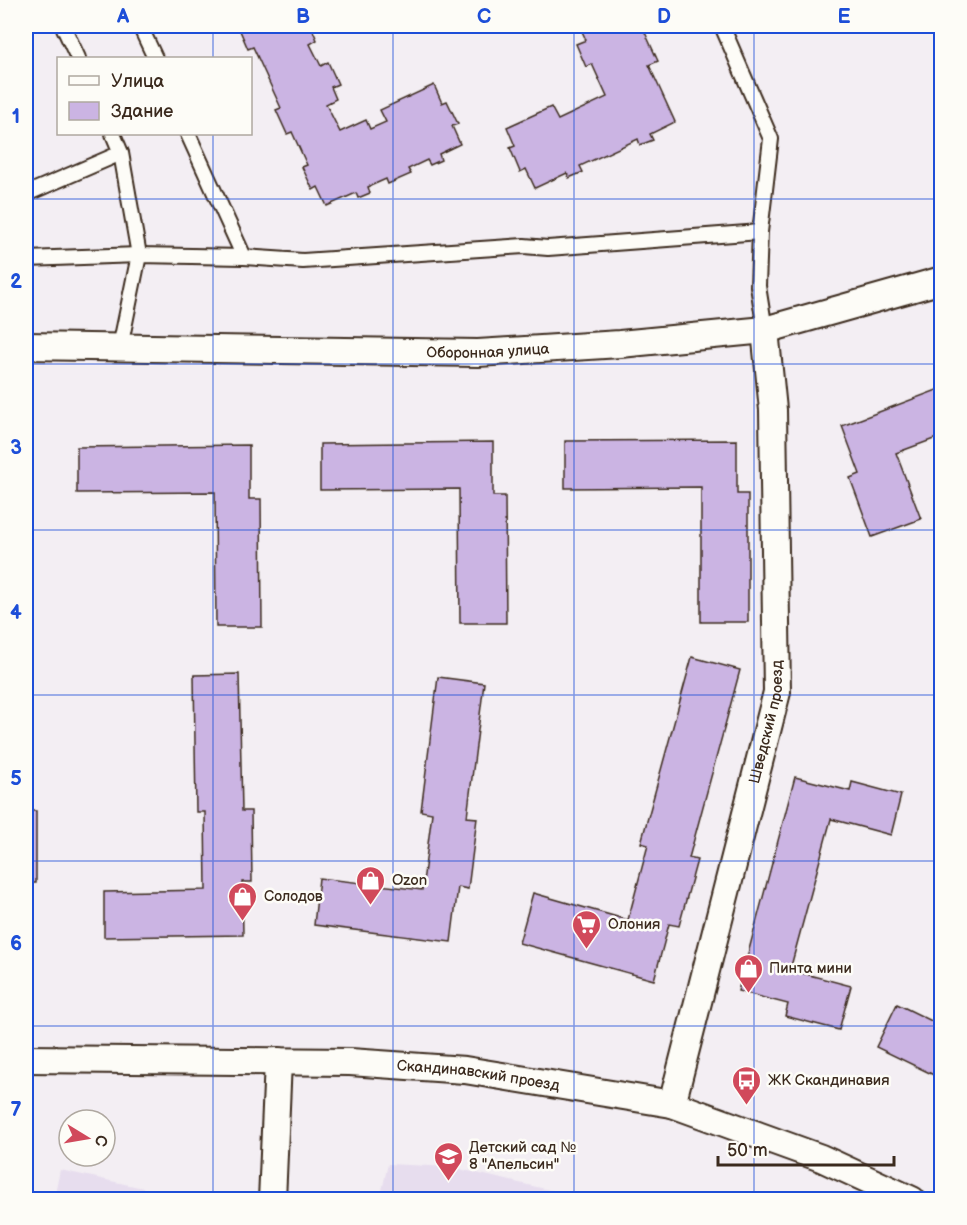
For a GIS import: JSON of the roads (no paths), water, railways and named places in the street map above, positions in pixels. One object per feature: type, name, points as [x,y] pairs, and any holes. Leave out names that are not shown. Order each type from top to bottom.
[{"type":"street","name":"Оборонная улица","points":[[26,346],[478,353],[620,344],[765,330],[942,280]]},
{"type":"street","name":"Шведский проезд","points":[[672,1104],[777,692],[772,410],[765,330]]},
{"type":"street","name":"Скандинавский проезд","points":[[26,1059],[350,1062],[465,1070],[672,1104],[821,1158],[912,1200]]},
{"type":"street","points":[[272,1200],[278,1061]]},
{"type":"lane","points":[[63,26],[78,57]]},
{"type":"lane","points":[[140,26],[155,57]]},
{"type":"lane","points":[[722,26],[771,139],[760,232],[758,286],[765,330]]},
{"type":"lane","points":[[112,135],[121,153],[139,255],[120,348]]},
{"type":"lane","points":[[188,135],[244,257]]},
{"type":"lane","points":[[26,194],[121,153]]},
{"type":"lane","points":[[26,259],[139,255],[244,257],[303,261],[524,246],[548,248],[760,232]]},
{"type":"place","name":"Ozon","points":[[371,906]]},
{"type":"place","name":"Солодов","points":[[243,922]]},
{"type":"place","name":"Олония","points":[[587,950]]},
{"type":"place","name":"Пинта мини","points":[[748,994]]},
{"type":"place","name":"ЖК Скандинавия","points":[[747,1106]]},
{"type":"place","name":"Детский сад № 8 \"Апельсин\"","points":[[448,1182]]}]
